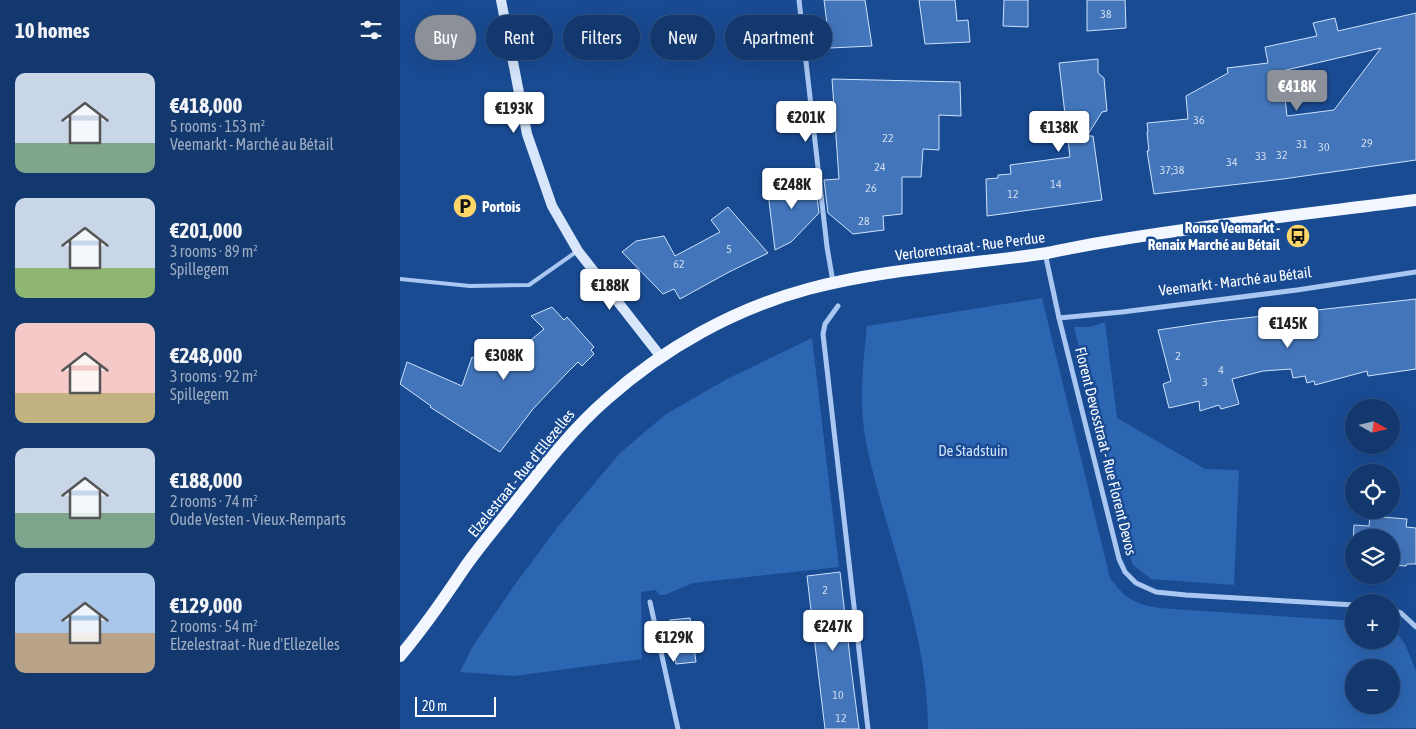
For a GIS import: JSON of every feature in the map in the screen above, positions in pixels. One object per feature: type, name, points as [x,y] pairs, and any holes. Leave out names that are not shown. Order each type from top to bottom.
[{"type":"main road","name":"Verlorenstraat - Rue Perdue","points":[[833,283],[892,272],[1045,253],[1221,225],[1416,200]]},
{"type":"main road","name":"Elzelestraat - Rue d'Ellezelles","points":[[400,656],[551,457],[582,422],[606,400],[633,377],[685,341],[742,313],[806,290],[833,283]]},
{"type":"street","points":[[500,0],[527,134],[552,206],[578,251],[661,357]]},
{"type":"street","points":[[799,0],[827,247],[833,283]]},
{"type":"street","name":"Florent Devosstraat - Rue Florent Devos","points":[[1045,253],[1058,318],[1119,559],[1125,572],[1136,583],[1156,592],[1186,596],[1345,605]]},
{"type":"street","name":"Veemarkt - Marché au Bétail","points":[[1058,318],[1297,290],[1416,272]]},
{"type":"street","points":[[838,306],[825,324],[823,334],[868,729]]},
{"type":"street","points":[[650,602],[678,729]]},
{"type":"street","points":[[1400,613],[1416,627]]},
{"type":"lane","points":[[400,278],[470,286],[529,285],[578,251]]},
{"type":"green space","name":"De Stadstuin","points":[[1042,298],[1110,578],[1116,585],[1130,599],[1159,608],[1345,620],[1345,649],[1400,649],[1400,637],[1405,644],[1416,671],[1416,728],[928,729],[927,699],[918,640],[904,582],[873,473],[865,436],[862,394],[867,326]]},
{"type":"green space","points":[[1105,322],[1117,418],[1205,469],[1239,470],[1234,585],[1151,579],[1133,565],[1122,530],[1074,327],[1090,327]]},
{"type":"green space","points":[[812,338],[839,567],[693,583],[665,595],[659,595],[656,590],[641,592],[642,659],[514,676],[460,672],[473,646],[513,587],[557,528],[620,453],[666,414],[727,379]]},
{"type":"building","points":[[824,0],[865,0],[872,46],[832,48],[832,15],[826,15]]},
{"type":"building","points":[[919,0],[955,0],[957,21],[968,20],[970,42],[925,44]]},
{"type":"building","points":[[1004,0],[1028,0],[1028,27],[1003,26]]},
{"type":"building","points":[[1087,0],[1125,0],[1126,28],[1087,31]]},
{"type":"building","points":[[1416,13],[1416,160],[1283,179],[1154,194],[1147,151],[1149,151],[1147,123],[1188,119],[1186,96],[1228,73],[1227,68],[1268,63],[1265,47],[1317,36],[1313,23],[1335,18],[1338,31]],"holes":[[[1381,48],[1334,110],[1287,116],[1282,71]]]},
{"type":"building","points":[[1098,59],[1098,73],[1104,78],[1107,111],[1102,112],[1087,136],[1093,136],[1102,200],[987,216],[986,179],[998,178],[998,175],[1011,174],[1010,165],[1070,157],[1059,63]]},
{"type":"building","points":[[832,79],[960,82],[961,116],[939,115],[939,150],[923,149],[921,177],[902,177],[902,214],[883,216],[884,230],[853,234],[828,213],[824,180],[839,179]]},
{"type":"building","points":[[815,181],[819,213],[791,242],[775,250],[767,185]]},
{"type":"building","points":[[728,207],[768,253],[680,299],[674,289],[663,294],[622,252],[636,241],[664,236],[675,256],[720,232],[711,220]]},
{"type":"building","points":[[1416,299],[1416,369],[1368,376],[1367,371],[1315,385],[1314,381],[1307,383],[1305,376],[1293,378],[1291,369],[1263,371],[1232,379],[1239,404],[1221,409],[1219,405],[1200,411],[1199,401],[1169,408],[1163,384],[1171,381],[1158,330],[1218,321]]},
{"type":"building","points":[[552,307],[564,320],[567,317],[594,347],[591,350],[594,354],[582,366],[578,362],[565,375],[533,409],[500,452],[430,407],[400,384],[407,362],[462,386],[472,357],[485,363],[490,348],[513,355],[544,329],[531,316]]},
{"type":"building","points":[[1370,519],[1407,519],[1406,527],[1416,528],[1416,564],[1400,566],[1400,529],[1354,529],[1354,525],[1369,526]]},
{"type":"building","points":[[840,572],[859,729],[825,729],[807,576]]},
{"type":"building","points":[[690,618],[696,662],[676,664],[670,620]]},
{"type":"place","name":"Portois","points":[[465,206]]},
{"type":"place","name":"Ronse Veemarkt - Renaix Marché au Bétail","points":[[1298,236]]}]
